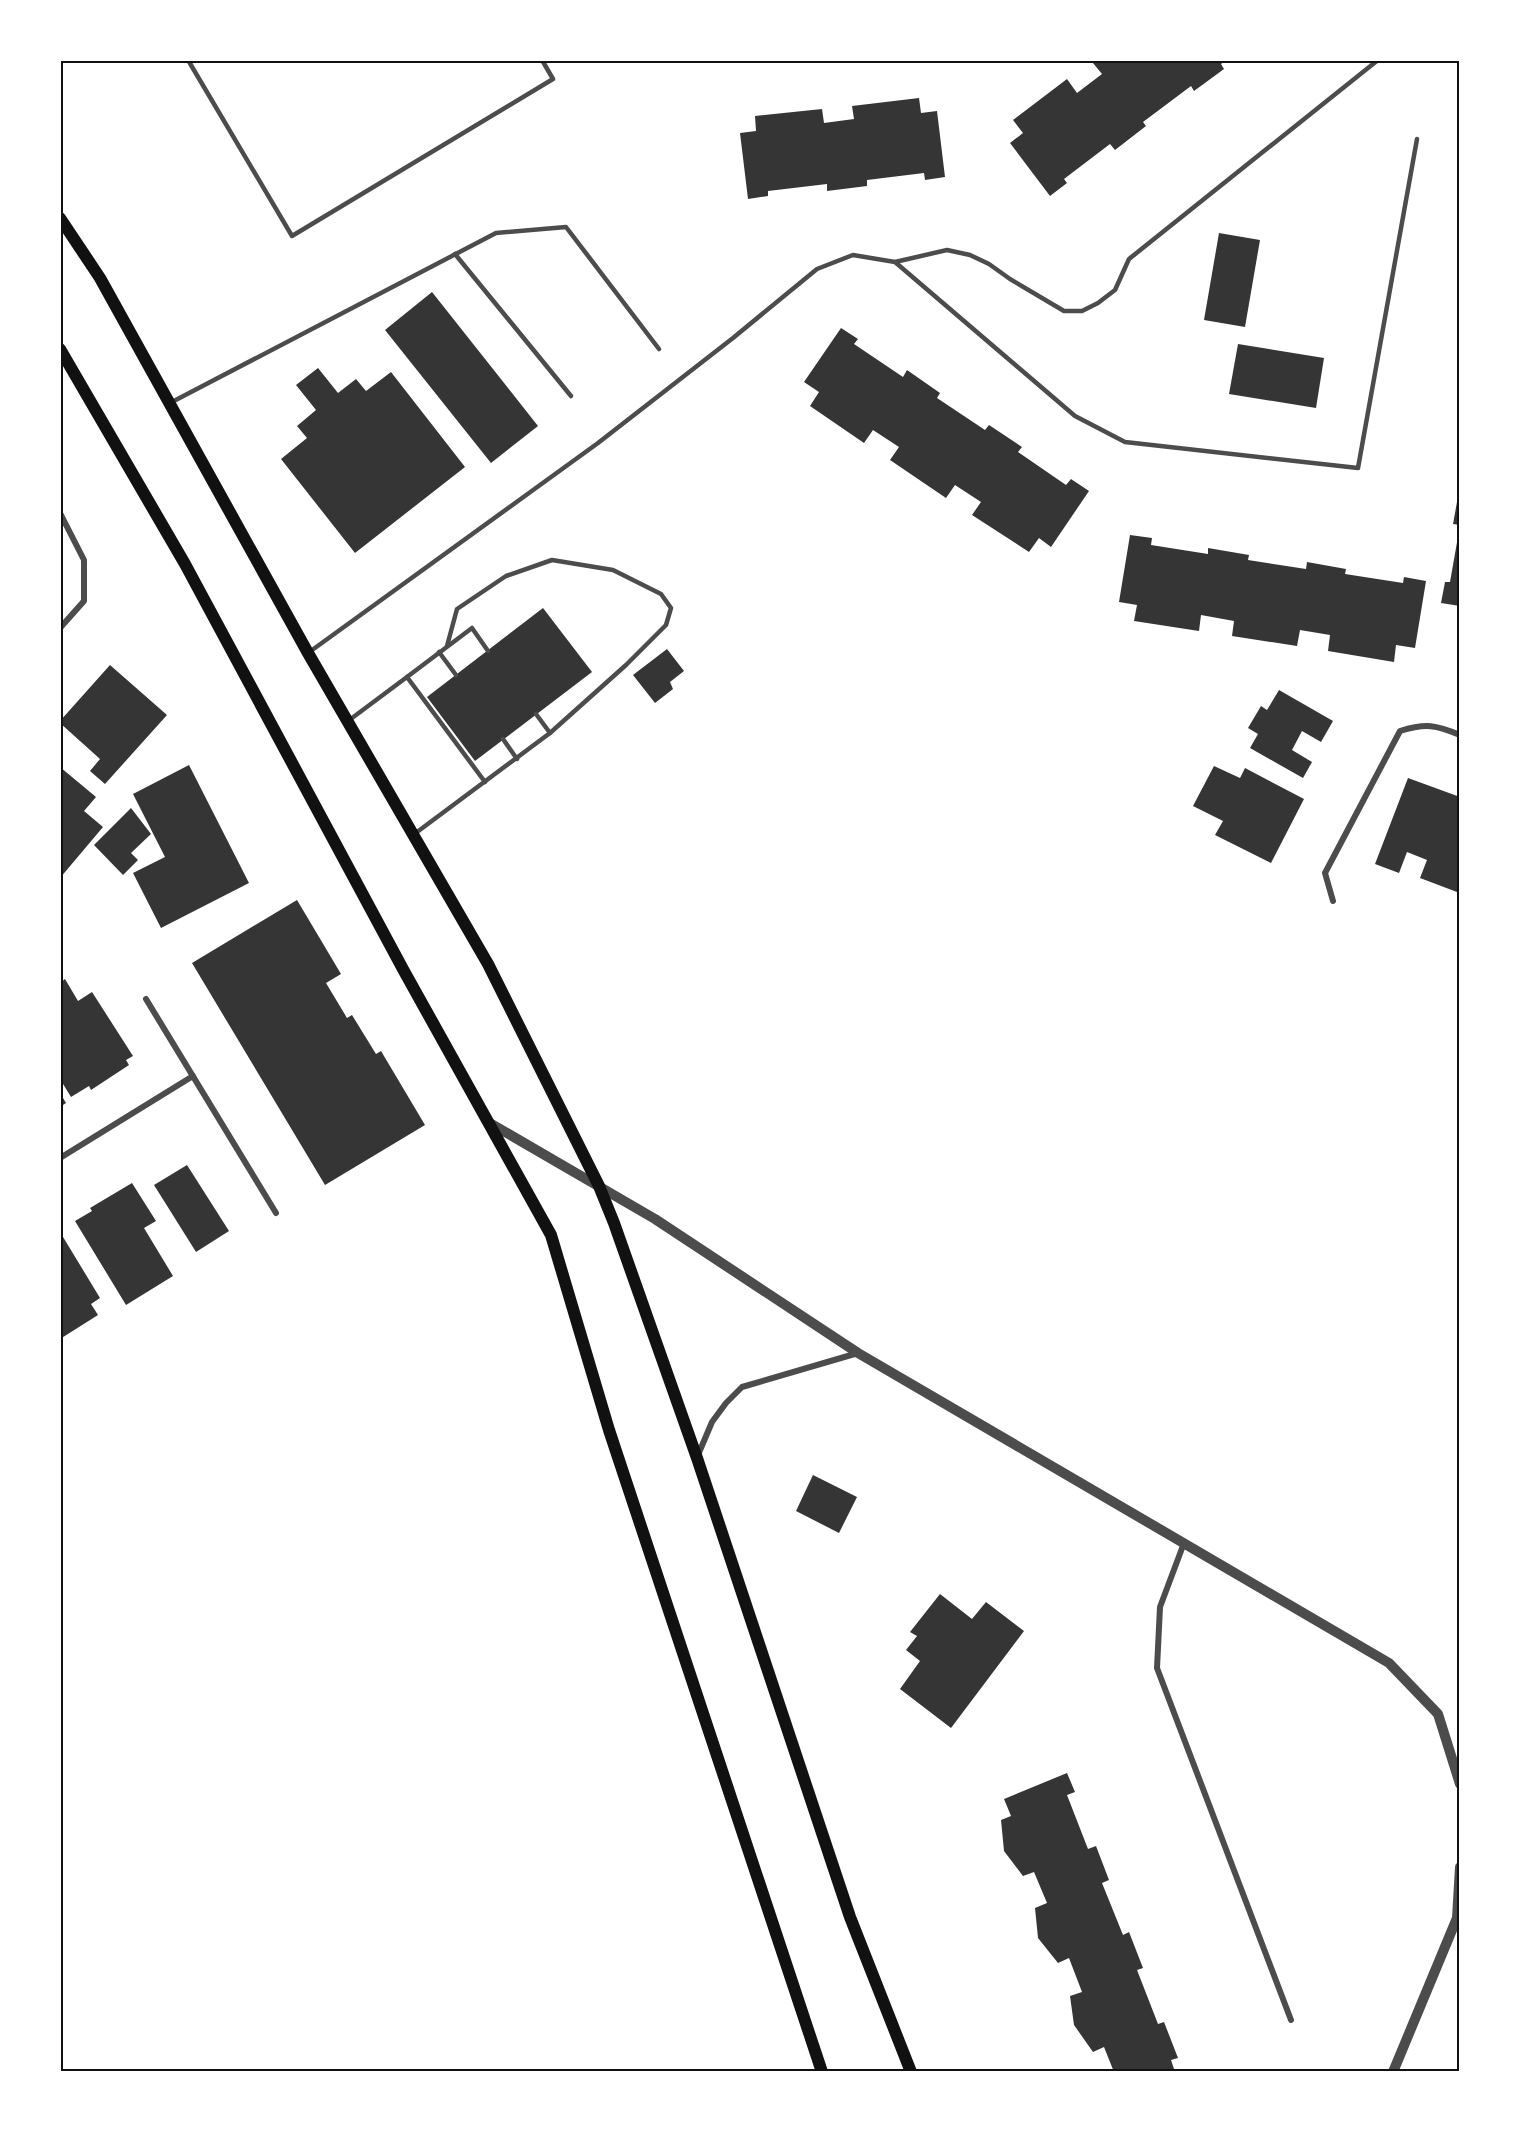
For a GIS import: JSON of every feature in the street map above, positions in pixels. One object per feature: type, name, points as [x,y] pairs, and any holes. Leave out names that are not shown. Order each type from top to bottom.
[{"type":"main road","points":[[60,218],[100,278],[308,653],[488,964],[599,1186],[697,1458],[850,1917],[911,2072]]},
{"type":"main road","points":[[60,349],[185,564],[551,1236],[609,1430],[822,2072]]},
{"type":"street","points":[[60,513],[84,560],[84,601],[60,628]]},
{"type":"street","points":[[1333,901],[1325,873],[1400,731],[1420,725],[1443,728],[1460,735]]},
{"type":"street","points":[[146,999],[276,1213]]},
{"type":"street","points":[[60,1158],[193,1076]]},
{"type":"street","points":[[488,1122],[656,1219],[858,1353],[1389,1663],[1438,1714],[1460,1784]]},
{"type":"street","points":[[697,1458],[712,1422],[726,1403],[742,1388],[858,1353]]},
{"type":"street","points":[[1184,1543],[1160,1606],[1157,1668],[1291,2020]]},
{"type":"street","points":[[1393,2072],[1457,1918],[1460,1867]]},
{"type":"lane","points":[[188,60],[292,236],[554,79],[542,60]]},
{"type":"lane","points":[[308,653],[598,443],[817,269],[854,255],[895,262],[947,250],[970,255],[989,264],[1064,311],[1082,311],[1116,290],[1129,259],[1378,60]]},
{"type":"lane","points":[[895,262],[1075,416],[1125,442],[1358,468],[1417,139]]},
{"type":"lane","points":[[170,403],[496,233],[566,227],[659,349]]},
{"type":"lane","points":[[455,254],[571,396]]},
{"type":"lane","points":[[413,835],[550,733],[626,665],[666,625],[671,608],[662,594],[613,570],[552,561],[506,576],[457,609],[447,646]]},
{"type":"lane","points":[[348,721],[472,628],[488,651]]},
{"type":"lane","points":[[439,652],[456,675]]},
{"type":"lane","points":[[407,677],[485,782]]},
{"type":"lane","points":[[536,714],[550,733]]},
{"type":"lane","points":[[503,740],[517,759]]},
{"type":"building","points":[[1097,60],[1226,60],[1221,64],[1224,69],[1194,91],[1191,86],[1143,122],[1146,126],[1115,150],[1110,144],[1064,179],[1067,183],[1050,196],[1010,143],[1023,133],[1013,120],[1067,79],[1077,93],[1102,74],[1093,63]]},
{"type":"building","points":[[919,98],[921,113],[937,111],[945,177],[925,180],[924,173],[867,180],[867,186],[827,191],[827,184],[768,191],[768,196],[748,199],[740,133],[756,131],[755,116],[822,109],[824,123],[854,119],[852,106]]},
{"type":"building","points":[[1219,233],[1260,240],[1245,327],[1204,320]]},
{"type":"building","points":[[432,292],[538,426],[491,463],[385,330]]},
{"type":"building","points":[[841,328],[858,339],[854,344],[903,377],[907,370],[940,393],[937,398],[985,430],[989,425],[1022,447],[1018,452],[1066,485],[1071,479],[1089,491],[1051,547],[1039,538],[1029,552],[972,515],[981,502],[955,485],[946,498],[890,460],[899,447],[873,430],[864,443],[810,406],[819,392],[804,382]]},
{"type":"building","points":[[1238,344],[1324,358],[1316,408],[1229,394]]},
{"type":"building","points":[[318,368],[338,393],[356,379],[366,391],[391,372],[465,467],[355,553],[281,459],[307,438],[297,426],[316,410],[296,385]]},
{"type":"building","points":[[1460,492],[1460,525],[1453,524]]},
{"type":"building","points":[[1459,531],[1460,606],[1441,603],[1445,582],[1450,582]]},
{"type":"building","points":[[1130,535],[1152,538],[1151,545],[1208,554],[1208,548],[1249,555],[1248,560],[1306,569],[1307,562],[1346,569],[1345,574],[1403,583],[1404,577],[1426,581],[1415,648],[1396,645],[1394,662],[1328,651],[1330,635],[1300,630],[1297,646],[1232,636],[1234,621],[1201,615],[1199,631],[1134,621],[1137,605],[1119,602]]},
{"type":"building","points":[[543,608],[592,672],[475,761],[427,697]]},
{"type":"building","points":[[667,649],[684,671],[670,682],[673,689],[655,703],[633,675]]},
{"type":"building","points":[[110,665],[167,715],[105,784],[90,771],[100,759],[60,721]]},
{"type":"building","points":[[1279,690],[1333,721],[1321,742],[1302,731],[1292,750],[1312,762],[1303,778],[1250,748],[1258,734],[1248,728],[1261,706],[1267,710]]},
{"type":"building","points":[[189,765],[249,883],[161,928],[133,873],[165,857],[133,794]]},
{"type":"building","points":[[1214,766],[1240,778],[1245,768],[1304,799],[1271,863],[1215,835],[1223,821],[1193,806]]},
{"type":"building","points":[[60,767],[96,797],[84,811],[103,827],[60,878]]},
{"type":"building","points":[[1408,778],[1460,797],[1460,884],[1457,892],[1420,878],[1427,860],[1407,852],[1399,873],[1375,864]]},
{"type":"building","points":[[131,808],[151,834],[131,853],[138,860],[123,875],[94,845]]},
{"type":"building","points":[[297,900],[341,974],[326,983],[347,1018],[352,1015],[376,1054],[381,1051],[425,1125],[325,1185],[192,963]]},
{"type":"building","points":[[65,979],[78,1001],[92,992],[133,1056],[126,1060],[129,1065],[91,1090],[89,1086],[71,1097],[60,1079],[60,983]]},
{"type":"building","points":[[60,1093],[66,1103],[60,1107]]},
{"type":"building","points":[[187,1165],[229,1231],[196,1252],[154,1185]]},
{"type":"building","points":[[132,1183],[156,1221],[144,1228],[173,1276],[126,1305],[75,1221],[92,1211],[90,1208]]},
{"type":"building","points":[[60,1232],[100,1298],[91,1304],[98,1315],[60,1339]]},
{"type":"building","points":[[813,1475],[857,1497],[839,1533],[796,1511]]},
{"type":"building","points":[[940,1594],[972,1619],[986,1602],[1024,1631],[951,1728],[900,1689],[920,1661],[906,1650],[917,1636],[910,1632]]},
{"type":"building","points":[[1067,1773],[1075,1792],[1067,1795],[1088,1849],[1096,1846],[1109,1880],[1102,1883],[1123,1935],[1129,1932],[1143,1968],[1137,1970],[1158,2024],[1164,2022],[1178,2058],[1171,2060],[1175,2072],[1114,2072],[1104,2047],[1093,2052],[1074,2025],[1070,1996],[1082,1992],[1069,1958],[1058,1963],[1038,1938],[1035,1908],[1047,1903],[1034,1872],[1023,1876],[1004,1851],[1001,1820],[1011,1816],[1004,1799]]}]
